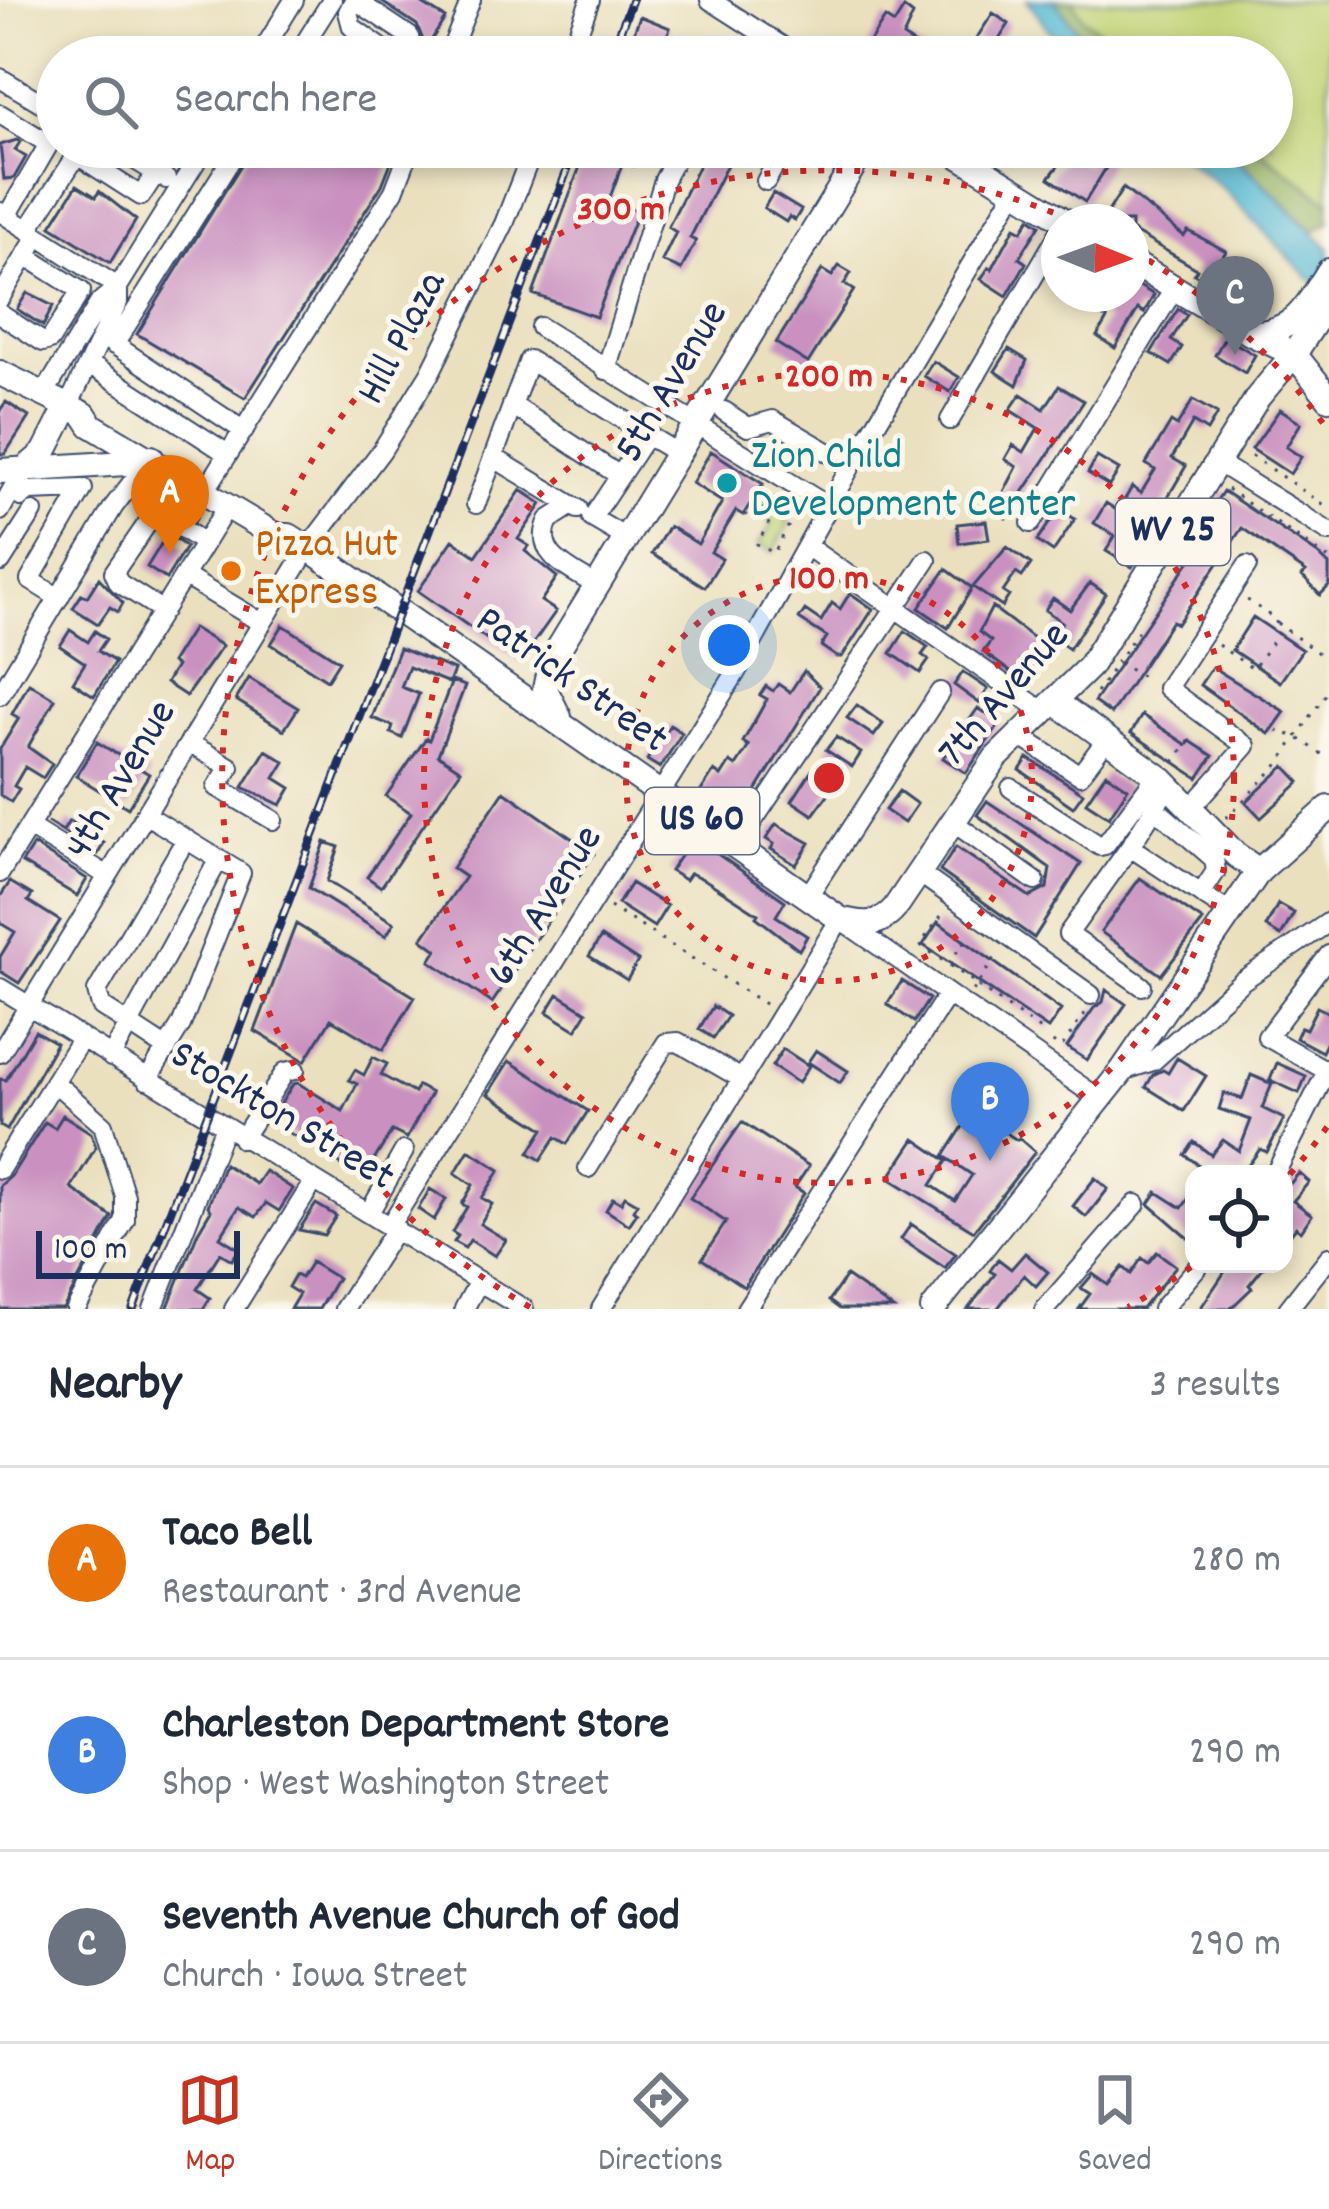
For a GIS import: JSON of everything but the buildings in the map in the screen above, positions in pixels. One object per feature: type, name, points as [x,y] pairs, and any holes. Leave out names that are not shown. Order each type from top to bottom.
[{"type":"main road","name":"5th Avenue","points":[[551,661],[852,168]]},
{"type":"main road","points":[[980,168],[1041,206]]},
{"type":"main road","name":"7th Avenue","points":[[895,908],[996,758],[1089,668],[1258,397],[1294,354],[1329,271]]},
{"type":"main road","points":[[1149,273],[1294,354],[1329,398]]},
{"type":"main road","name":"7th Avenue","points":[[1306,322],[1329,301]]},
{"type":"main road","points":[[1250,333],[1268,334],[1306,322]]},
{"type":"main road","points":[[1250,333],[1263,362],[1258,397]]},
{"type":"main road","points":[[1,370],[76,410],[30,474]]},
{"type":"main road","name":"Patrick Street","points":[[76,410],[97,414],[207,484],[228,505],[277,536],[298,542]]},
{"type":"main road","name":"Patrick Street","points":[[76,410],[91,425],[283,525],[298,542],[840,919]]},
{"type":"main road","points":[[30,474],[151,458]]},
{"type":"main road","points":[[497,677],[532,674],[551,661]]},
{"type":"main road","points":[[551,661],[545,689],[564,723]]},
{"type":"main road","points":[[1051,708],[1170,778],[1236,855],[1259,872]]},
{"type":"main road","points":[[1018,735],[1049,727],[1100,735]]},
{"type":"main road","points":[[933,1309],[1101,1100],[1259,872],[1329,808]]},
{"type":"main road","points":[[840,919],[858,924],[880,922],[895,908]]},
{"type":"street","points":[[272,36],[294,0]]},
{"type":"street","points":[[309,36],[332,0]]},
{"type":"street","points":[[354,0],[348,11],[352,27],[365,36]]},
{"type":"street","points":[[364,0],[364,6],[409,36]]},
{"type":"street","points":[[565,0],[588,6],[576,36]]},
{"type":"street","points":[[710,0],[765,35]]},
{"type":"street","points":[[456,36],[468,1]]},
{"type":"street","points":[[36,99],[7,82],[0,110],[36,129]]},
{"type":"street","points":[[36,164],[3,214],[118,287]]},
{"type":"street","points":[[0,298],[70,168]]},
{"type":"street","points":[[97,168],[141,196],[156,172]]},
{"type":"street","points":[[149,168],[180,187]]},
{"type":"street","points":[[46,392],[100,302],[118,287],[192,168]]},
{"type":"street","points":[[76,410],[88,364],[225,168]]},
{"type":"street","points":[[180,527],[394,191],[403,168]]},
{"type":"street","name":"Hill Plaza","points":[[298,542],[382,451],[430,373],[505,224],[526,168]]},
{"type":"street","points":[[606,370],[670,168]]},
{"type":"street","points":[[766,182],[774,168]]},
{"type":"street","name":"6th Avenue","points":[[344,1309],[662,792],[1016,189]]},
{"type":"street","points":[[26,256],[100,302]]},
{"type":"street","points":[[950,420],[1041,264]]},
{"type":"street","points":[[108,341],[118,287]]},
{"type":"street","points":[[1031,523],[1174,289]]},
{"type":"street","points":[[0,314],[43,342],[50,340],[82,291]]},
{"type":"street","points":[[108,341],[244,430]]},
{"type":"street","points":[[534,343],[606,370],[830,507]]},
{"type":"street","points":[[476,504],[534,343]]},
{"type":"street","points":[[534,343],[647,435],[677,453]]},
{"type":"street","points":[[88,364],[229,454]]},
{"type":"street","points":[[512,405],[620,476]]},
{"type":"street","points":[[724,411],[748,427]]},
{"type":"street","points":[[733,450],[748,427],[773,421],[851,466]]},
{"type":"street","points":[[592,518],[647,435]]},
{"type":"street","points":[[493,457],[626,538]]},
{"type":"street","points":[[0,695],[114,506],[151,458]]},
{"type":"street","points":[[1217,462],[1329,532]]},
{"type":"street","points":[[30,474],[83,489],[114,506]]},
{"type":"street","points":[[30,474],[1,561],[59,598]]},
{"type":"street","points":[[0,530],[21,506],[30,474]]},
{"type":"street","points":[[30,580],[83,489]]},
{"type":"street","points":[[0,873],[228,505]]},
{"type":"street","points":[[572,505],[549,520],[544,544],[548,554],[597,586]]},
{"type":"street","points":[[114,572],[156,508],[169,509],[180,527],[204,543]]},
{"type":"street","name":"4th Avenue","points":[[0,1052],[262,623],[298,542]]},
{"type":"street","points":[[808,547],[895,609],[1051,708]]},
{"type":"street","points":[[85,555],[163,611]]},
{"type":"street","points":[[736,845],[927,560]]},
{"type":"street","points":[[1192,807],[1246,746],[1158,682],[1202,634],[1247,566]]},
{"type":"street","points":[[184,576],[262,623]]},
{"type":"street","points":[[808,896],[940,692]]},
{"type":"street","points":[[1018,735],[1080,775],[1100,735]]},
{"type":"street","points":[[189,743],[230,767],[218,788],[273,820]]},
{"type":"street","points":[[1011,788],[1100,847],[1170,778]]},
{"type":"street","points":[[1142,986],[1068,934],[1130,847],[1170,778]]},
{"type":"street","points":[[1155,808],[1214,859],[1216,871],[1201,894]]},
{"type":"street","points":[[146,814],[242,873],[181,1025],[147,1080]]},
{"type":"street","points":[[953,822],[1035,880]]},
{"type":"street","points":[[29,827],[107,876]]},
{"type":"street","points":[[166,1049],[101,1006],[97,991],[186,839]]},
{"type":"street","points":[[1130,847],[1230,913]]},
{"type":"street","points":[[111,1057],[219,859]]},
{"type":"street","points":[[919,873],[1093,997]]},
{"type":"street","points":[[895,908],[888,943],[904,965]]},
{"type":"street","points":[[601,1309],[840,919]]},
{"type":"street","name":"Patrick Street","points":[[840,919],[1101,1100]]},
{"type":"street","points":[[1122,1071],[1153,1061],[1242,980],[1329,922]]},
{"type":"street","points":[[1280,1165],[1328,1072],[1267,1037],[1329,955]]},
{"type":"street","name":"Stockton Street","points":[[0,988],[524,1309]]},
{"type":"street","points":[[746,1309],[948,994]]},
{"type":"street","points":[[0,1169],[82,1039]]},
{"type":"street","points":[[588,1168],[666,1043],[678,1042],[742,1079]]},
{"type":"street","points":[[242,1138],[284,1072],[296,1070]]},
{"type":"street","points":[[54,1082],[103,1125],[125,1196],[125,1220],[76,1309]]},
{"type":"street","points":[[153,1309],[224,1128]]},
{"type":"street","points":[[369,1213],[404,1150]]},
{"type":"street","points":[[234,1309],[314,1181]]},
{"type":"street","points":[[1045,1309],[1136,1204]]},
{"type":"street","points":[[1288,1309],[1329,1257]]},
{"type":"street","points":[[1162,1309],[1192,1273]]},
{"type":"street","points":[[464,1309],[479,1281]]},
{"type":"path","points":[[1251,456],[1329,508]]},
{"type":"path","points":[[745,516],[763,487]]},
{"type":"path","points":[[1227,490],[1329,559]]},
{"type":"path","points":[[750,506],[771,524],[758,547],[774,553],[789,528],[786,510],[767,495],[760,500],[762,515]]},
{"type":"path","points":[[1232,590],[1329,661]]},
{"type":"path","points":[[1202,634],[1253,669],[1279,632],[1276,622]]},
{"type":"path","points":[[1096,693],[1139,628]]},
{"type":"path","points":[[1118,661],[1158,682]]},
{"type":"path","points":[[1221,823],[1278,765],[1329,689]]},
{"type":"path","points":[[1277,730],[1329,759]]},
{"type":"path","points":[[1170,778],[1172,764],[1192,736]]},
{"type":"path","points":[[596,897],[782,1014]]},
{"type":"path","points":[[940,916],[920,945],[1042,1032]]},
{"type":"path","points":[[949,964],[969,935]]},
{"type":"path","points":[[975,986],[997,955]]},
{"type":"path","points":[[1052,1046],[1055,1041],[1063,1046],[1093,997]]},
{"type":"green space","points":[[1054,0],[1072,0],[1083,18],[1107,36],[1082,36]]},
{"type":"green space","points":[[1072,0],[1329,0],[1329,202],[1283,168],[1293,168],[1293,36],[1107,36],[1083,18]]},
{"type":"green space","points":[[1248,168],[1283,168],[1329,202],[1329,222],[1314,231]]},
{"type":"green space","points":[[769,497],[782,507],[789,524],[773,552],[758,545],[772,525],[762,505]]},
{"type":"water","points":[[1027,0],[1054,0],[1082,36],[1054,36]]},
{"type":"water","points":[[1198,168],[1247,168],[1329,248],[1329,289],[1309,278],[1224,189]]},
{"type":"railway","points":[[618,36],[632,0]]},
{"type":"railway","points":[[133,1309],[568,168]]},
{"type":"place","name":"Seventh Avenue Church of God","points":[[1235,355]]},
{"type":"place","name":"Zion Child Development Center","points":[[727,483]]},
{"type":"place","name":"Taco Bell","points":[[170,554]]},
{"type":"place","name":"Pizza Hut Express","points":[[231,571]]},
{"type":"place","name":"Charleston Department Store","points":[[990,1161]]}]
